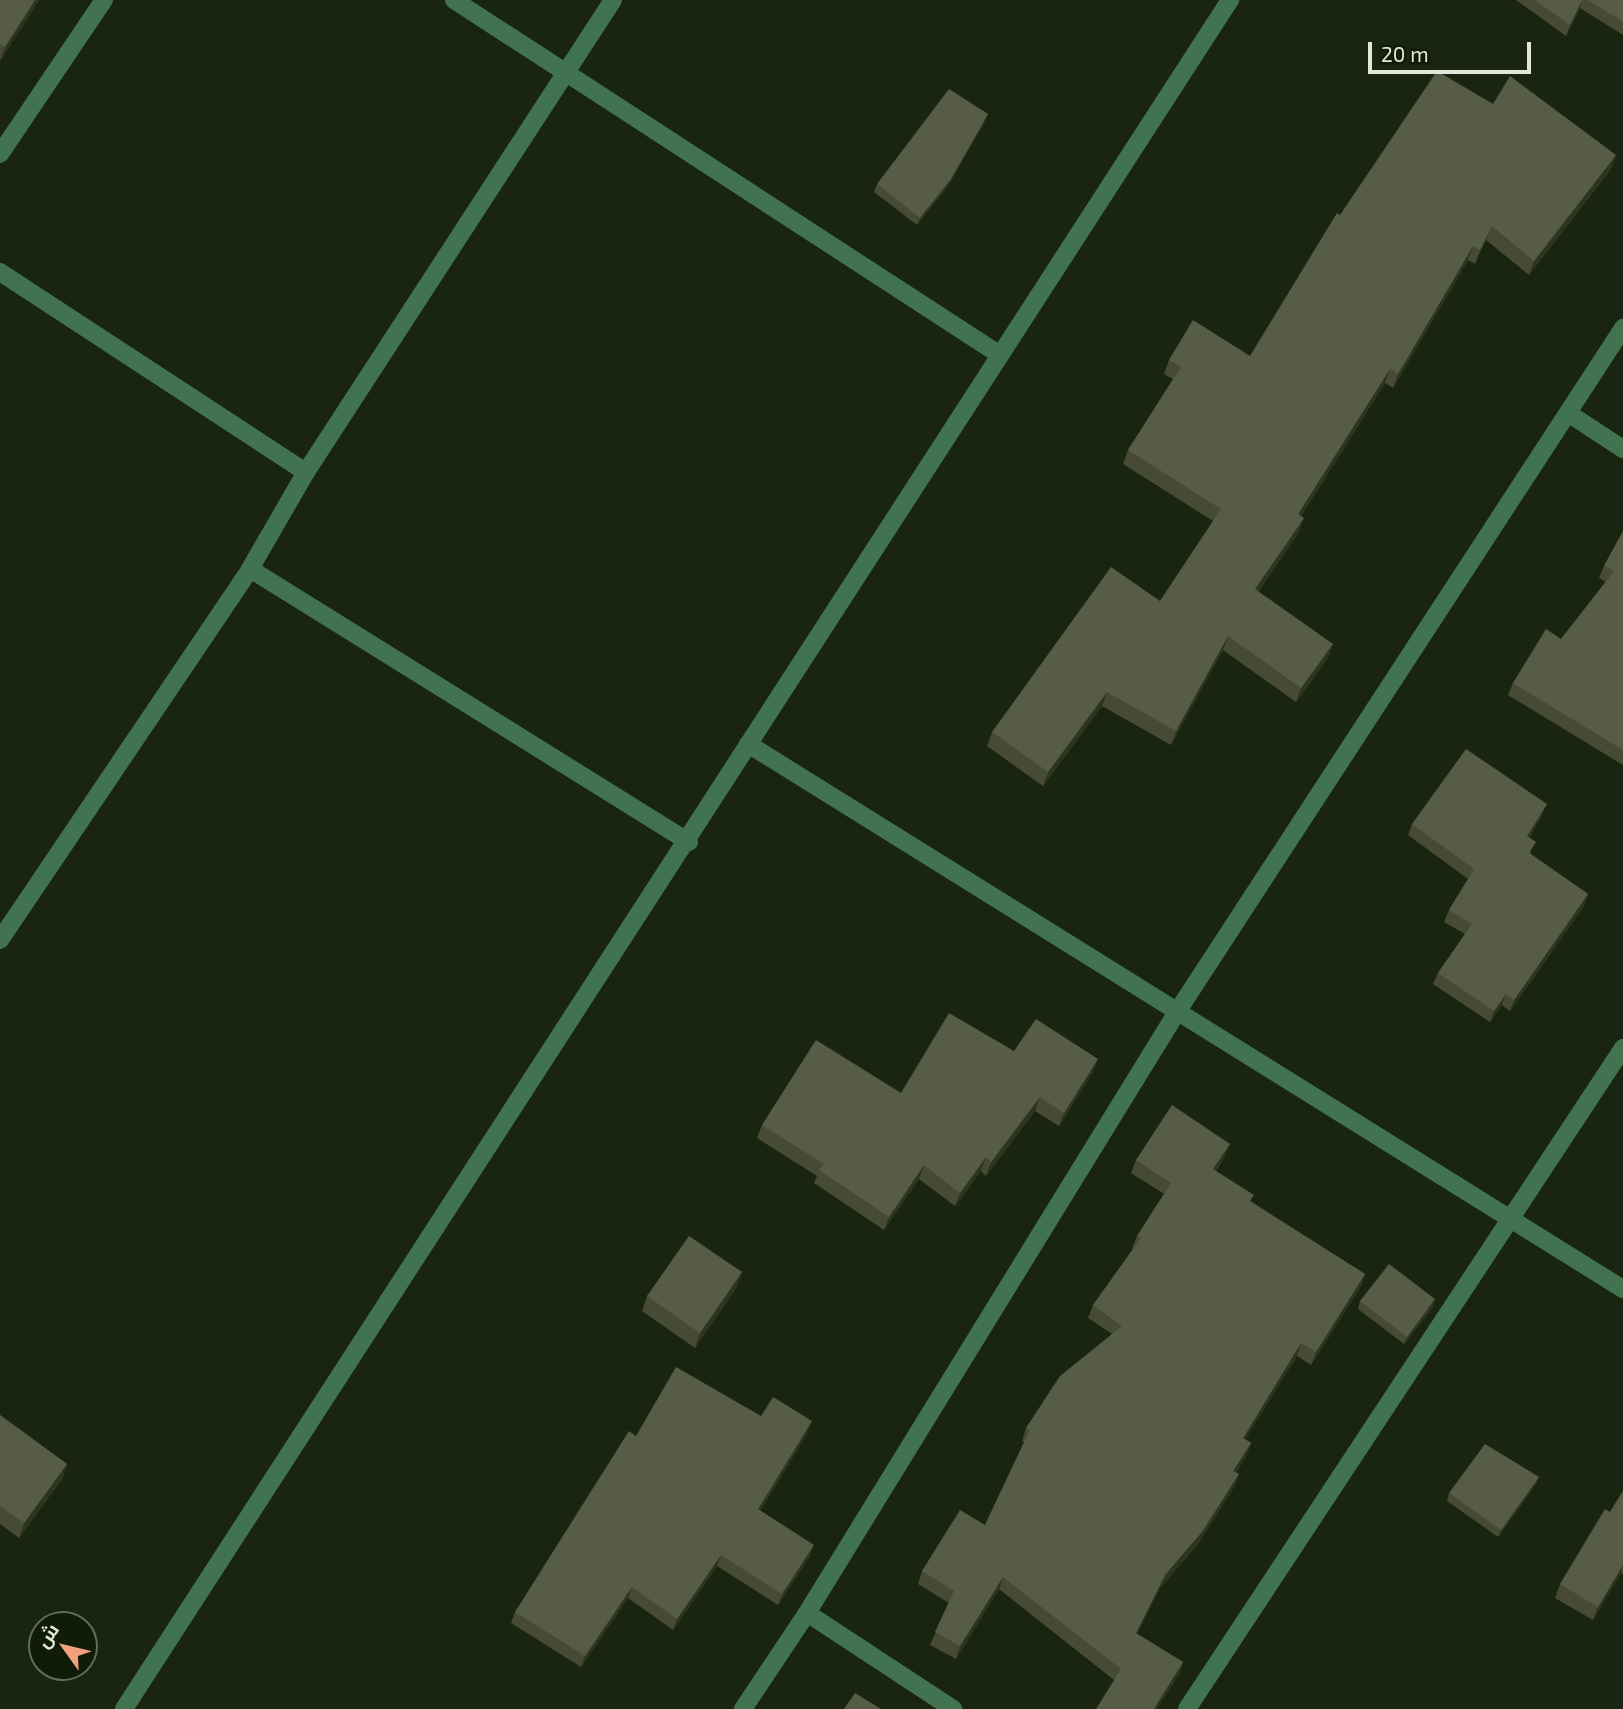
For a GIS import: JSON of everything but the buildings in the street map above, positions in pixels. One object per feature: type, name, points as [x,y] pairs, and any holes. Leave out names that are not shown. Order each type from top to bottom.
[{"type":"street","points":[[0,154],[104,0]]},
{"type":"street","points":[[454,0],[1000,355]]},
{"type":"street","points":[[0,940],[250,569],[306,472],[613,0]]},
{"type":"street","points":[[124,1709],[689,842],[748,744],[1230,0]]},
{"type":"street","points":[[0,272],[306,472]]},
{"type":"street","points":[[743,1709],[807,1612],[1177,1012],[1623,327]]},
{"type":"street","points":[[1568,413],[1623,449]]},
{"type":"street","points":[[250,569],[689,842]]},
{"type":"street","points":[[748,744],[1623,1289]]},
{"type":"street","points":[[1187,1709],[1623,1048]]},
{"type":"street","points":[[807,1612],[953,1709]]}]
